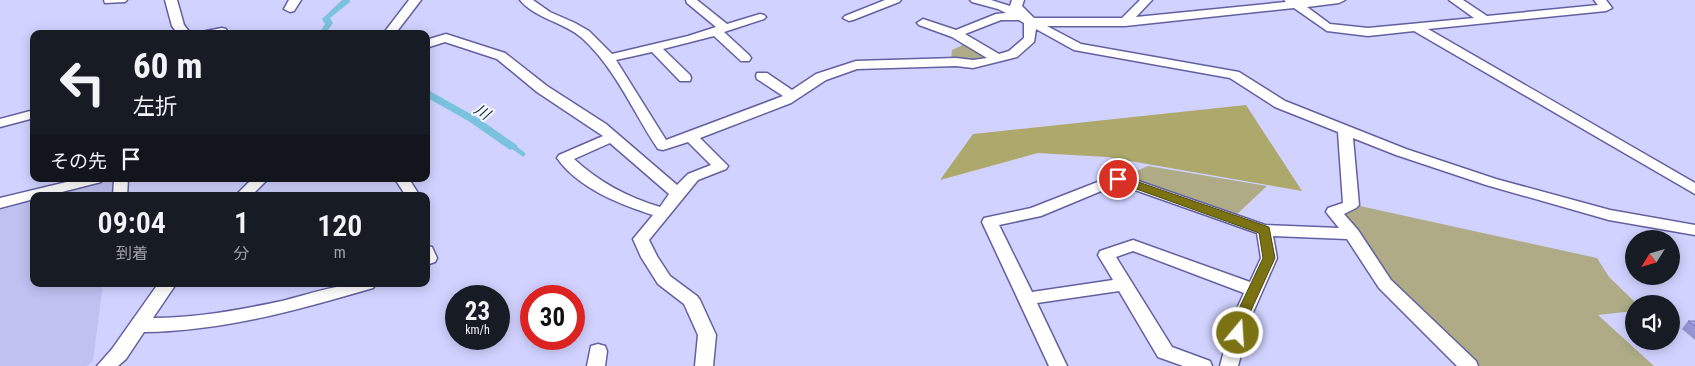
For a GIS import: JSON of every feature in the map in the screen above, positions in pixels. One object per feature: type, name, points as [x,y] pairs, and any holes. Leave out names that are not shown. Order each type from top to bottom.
[{"type":"street","points":[[109,1],[122,0]]},
{"type":"street","points":[[171,0],[173,13],[182,30]]},
{"type":"street","points":[[392,30],[415,0]]},
{"type":"street","points":[[526,0],[546,14],[572,25],[585,34],[609,58],[644,118],[663,146],[786,100],[821,77],[856,65],[956,62],[973,64],[1012,54],[1030,39],[1026,20],[1016,6],[1018,0]]},
{"type":"street","points":[[849,18],[896,0]]},
{"type":"street","points":[[976,0],[1002,6],[1078,47],[1234,75],[1280,104],[1401,152],[1491,182],[1609,215],[1695,230]]},
{"type":"street","points":[[1125,22],[1146,0]]},
{"type":"street","points":[[1209,0],[1217,12]]},
{"type":"street","points":[[956,34],[1000,16],[1026,20],[1125,22],[1293,2],[1339,0]]},
{"type":"street","points":[[1454,0],[1486,22]]},
{"type":"street","points":[[1293,2],[1327,27],[1368,32],[1486,22],[1606,8],[1600,0]]},
{"type":"street","points":[[692,1],[746,58]]},
{"type":"street","points":[[609,58],[655,48],[760,17]]},
{"type":"street","points":[[923,23],[956,34],[998,59]]},
{"type":"street","points":[[1417,28],[1695,190]]},
{"type":"street","points":[[430,42],[446,38],[501,56],[542,89],[601,127],[678,193]]},
{"type":"street","points":[[655,48],[685,78]]},
{"type":"street","points":[[762,76],[792,96]]},
{"type":"street","points":[[0,123],[30,115]]},
{"type":"street","points":[[1344,130],[1351,205],[1334,212],[1352,234],[1385,284],[1469,366]]},
{"type":"street","points":[[690,136],[721,166],[693,177],[641,239],[649,257],[664,280],[691,300],[706,336],[704,366]]},
{"type":"street","points":[[612,137],[564,158],[587,179],[620,198],[663,213]]},
{"type":"street","points":[[1058,366],[990,222],[1035,212],[1118,179],[1264,230],[1352,234]]},
{"type":"street","points":[[44,192],[84,182]]},
{"type":"street","points":[[246,192],[258,182]]},
{"type":"street","points":[[0,203],[30,196]]},
{"type":"street","points":[[1229,366],[1242,317],[1269,258],[1264,230]]},
{"type":"street","points":[[1203,366],[1165,352],[1106,255],[1134,245],[1254,290]]},
{"type":"street","points":[[1026,299],[1124,284]]},
{"type":"street","points":[[106,366],[119,354],[165,287]]},
{"type":"street","points":[[139,325],[169,326],[237,316],[305,302],[357,287]]},
{"type":"shaded area","points":[[342,0],[350,0],[330,18],[333,23],[328,30],[321,30],[325,24],[322,19]]},
{"type":"shaded area","points":[[967,43],[993,59],[951,60],[952,50]]},
{"type":"shaded area","points":[[430,91],[478,118],[518,146],[510,150],[470,122],[430,99]]},
{"type":"shaded area","points":[[1246,105],[1302,191],[1107,157],[1038,153],[940,180],[973,134]]},
{"type":"shaded area","points":[[1148,166],[1267,186],[1234,217],[1122,177]]},
{"type":"shaded area","points":[[105,182],[116,182],[114,192],[66,192]]},
{"type":"shaded area","points":[[30,202],[30,287],[103,287],[93,361],[87,366],[0,366],[0,210]]},
{"type":"shaded area","points":[[1360,206],[1597,258],[1609,277],[1628,295],[1625,295],[1625,312],[1598,315],[1625,340],[1625,350],[1636,350],[1654,366],[1473,366],[1391,284],[1342,214]]},
{"type":"building","points":[[1688,321],[1695,321],[1695,326]]},
{"type":"waterway","name":"川","points":[[509,144],[523,154]]},
{"type":"route","points":[[1118,179],[1264,230],[1269,258],[1242,317],[1238,333]]}]
